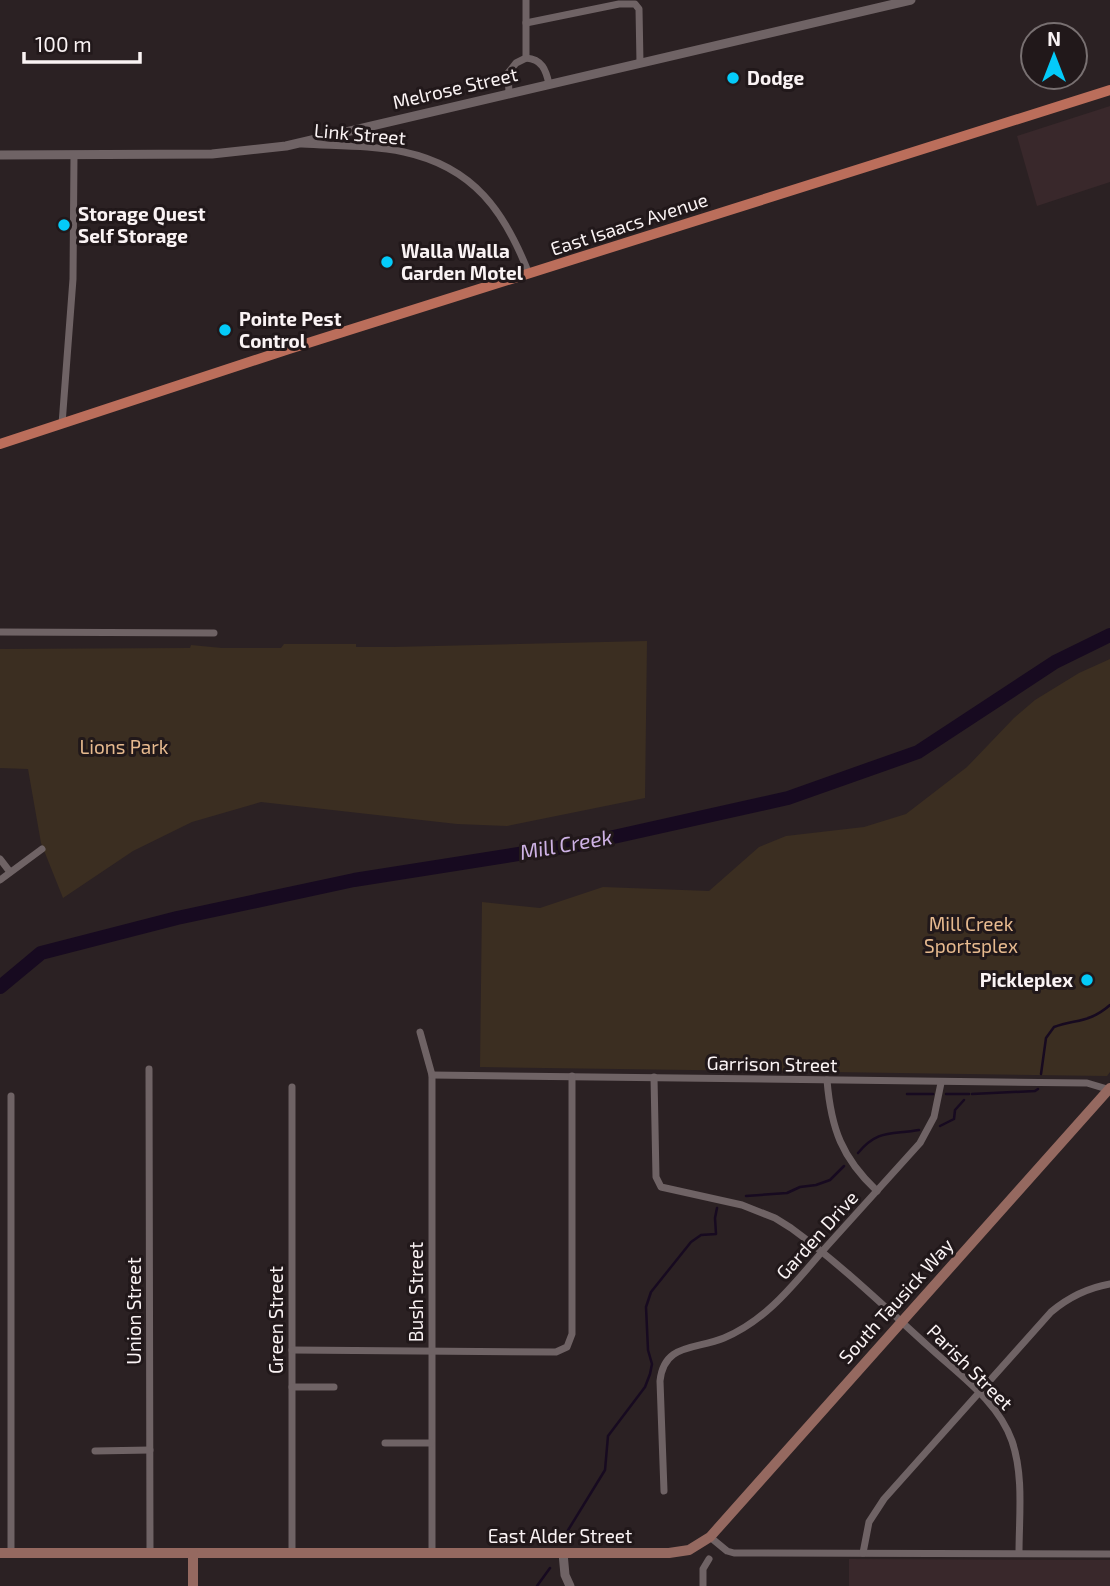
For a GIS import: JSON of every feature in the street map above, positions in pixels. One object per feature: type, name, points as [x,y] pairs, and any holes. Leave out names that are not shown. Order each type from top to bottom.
[{"type":"main road","name":"East Isaacs Avenue","points":[[0,444],[1110,90]]},
{"type":"main road","name":"South Tausick Way","points":[[710,1537],[1110,1089]]},
{"type":"main road","name":"East Alder Street","points":[[5,1553],[680,1553],[700,1545],[710,1537]]},
{"type":"main road","points":[[193,1553],[193,1586]]},
{"type":"street","points":[[526,0],[526,58]]},
{"type":"street","name":"Melrose Street","points":[[0,155],[212,154],[297,144],[911,0]]},
{"type":"street","points":[[526,23],[613,2],[632,3],[638,7],[640,63]]},
{"type":"street","points":[[509,93],[508,73],[516,63],[526,58],[536,60],[542,65],[549,84]]},
{"type":"street","name":"Link Street","points":[[297,144],[403,152],[428,159],[451,170],[476,188],[503,217],[528,274]]},
{"type":"street","points":[[62,424],[73,279],[75,156]]},
{"type":"street","points":[[0,632],[214,633]]},
{"type":"street","points":[[0,880],[42,849]]},
{"type":"street","points":[[0,859],[10,872]]},
{"type":"street","name":"Bush Street","points":[[420,1032],[432,1075],[432,1553]]},
{"type":"street","name":"Union Street","points":[[149,1069],[150,1553]]},
{"type":"street","name":"Garrison Street","points":[[432,1075],[1087,1083],[1110,1089]]},
{"type":"street","points":[[292,1350],[556,1352],[567,1347],[572,1334],[572,1076]]},
{"type":"street","name":"Parish Street","points":[[654,1077],[656,1177],[661,1186],[672,1191],[709,1196],[758,1211],[791,1227],[902,1322],[999,1415],[1012,1440],[1015,1454],[1019,1553]]},
{"type":"street","points":[[827,1080],[830,1113],[840,1144],[856,1170],[877,1191]]},
{"type":"street","name":"Garden Drive","points":[[664,1491],[660,1381],[668,1357],[681,1350],[722,1339],[753,1322],[776,1304],[920,1143],[930,1127],[938,1105],[941,1083]]},
{"type":"street","name":"Green Street","points":[[292,1087],[292,1553]]},
{"type":"street","points":[[5,1553],[11,1096]]},
{"type":"street","points":[[863,1553],[865,1534],[875,1511],[1061,1304],[1083,1291],[1110,1284]]},
{"type":"street","points":[[292,1387],[334,1387]]},
{"type":"street","points":[[385,1443],[431,1443]]},
{"type":"street","points":[[95,1451],[150,1450]]},
{"type":"street","points":[[710,1537],[727,1551],[734,1553],[1110,1554]]},
{"type":"street","points":[[563,1553],[565,1575],[570,1586]]},
{"type":"street","points":[[703,1586],[704,1569],[709,1559]]},
{"type":"shaded area","points":[[1110,106],[1110,182],[1037,206],[1017,136]]},
{"type":"shaded area","points":[[849,1559],[1110,1560],[1110,1586],[849,1586]]},
{"type":"green space","name":"Lions Park","points":[[647,641],[645,798],[507,826],[457,824],[261,802],[192,822],[133,851],[63,898],[41,843],[28,769],[0,768],[0,649],[190,648],[191,645],[281,648],[284,644],[393,647]]},
{"type":"green space","name":"Mill Creek Sportsplex","points":[[1110,659],[1110,1072],[1107,1076],[480,1067],[482,902],[540,908],[603,887],[709,891],[759,847],[786,836],[864,827],[906,814],[967,767],[1035,700],[1079,673]]},
{"type":"waterway","name":"Mill Creek","points":[[0,987],[41,953],[177,918],[354,880],[582,844],[788,798],[918,752],[1055,662],[1110,635]]},
{"type":"waterway","points":[[1041,1074],[1046,1038],[1054,1027],[1089,1018],[1110,1005]]},
{"type":"waterway","points":[[972,1094],[1038,1089]]},
{"type":"waterway","points":[[907,1094],[933,1094]]},
{"type":"waterway","points":[[946,1094],[969,1094]]},
{"type":"waterway","points":[[940,1126],[954,1119],[955,1110],[964,1100]]},
{"type":"waterway","points":[[858,1153],[879,1136],[919,1130]]},
{"type":"waterway","points":[[746,1196],[787,1193],[800,1187],[816,1185],[830,1180],[844,1166]]},
{"type":"waterway","points":[[562,1540],[605,1470],[608,1436],[645,1387],[650,1374],[652,1364],[648,1350],[646,1307],[651,1292],[691,1242],[701,1235],[716,1234],[717,1208]]},
{"type":"waterway","points":[[537,1586],[550,1568]]},
{"type":"place","name":"Dodge","points":[[733,78]]},
{"type":"place","name":"Storage Quest Self Storage","points":[[64,225]]},
{"type":"place","name":"Walla Walla Garden Motel","points":[[387,262]]},
{"type":"place","name":"Pointe Pest Control","points":[[225,330]]},
{"type":"place","name":"Pickleplex","points":[[1087,980]]}]
